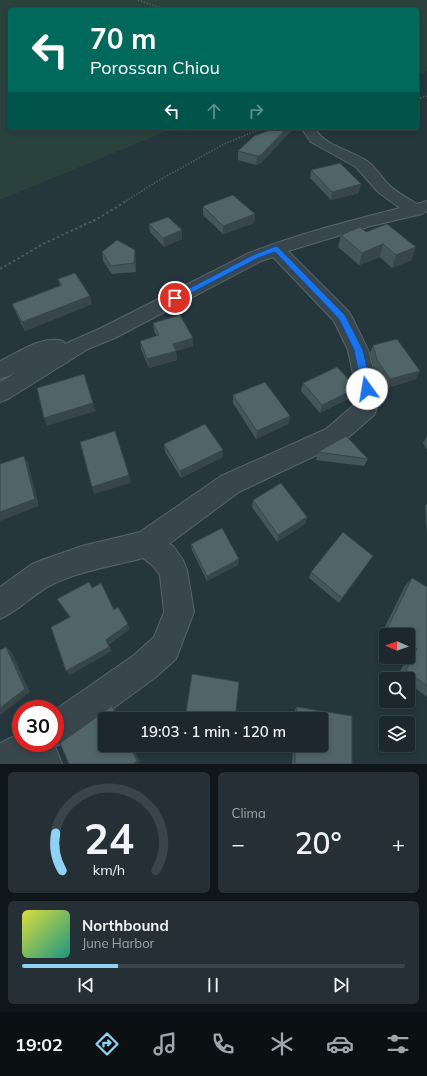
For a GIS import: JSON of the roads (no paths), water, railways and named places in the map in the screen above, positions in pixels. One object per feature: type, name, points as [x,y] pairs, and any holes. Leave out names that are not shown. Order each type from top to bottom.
[{"type":"street","points":[[308,130],[319,141],[361,164],[394,198],[421,208]]},
{"type":"street","points":[[0,393],[81,344],[108,332],[255,257],[365,222],[421,208]]},
{"type":"street","points":[[0,604],[21,587],[42,574],[82,560],[146,544],[230,484],[334,436],[366,408],[367,389],[358,350],[342,317],[283,247]]},
{"type":"street","points":[[0,371],[47,348],[81,344]]},
{"type":"street","points":[[64,724],[146,666],[165,648],[179,612],[173,570],[163,556],[146,544]]},
{"type":"street","points":[[0,760],[17,752]]},
{"type":"street","points":[[40,752],[45,764]]}]
